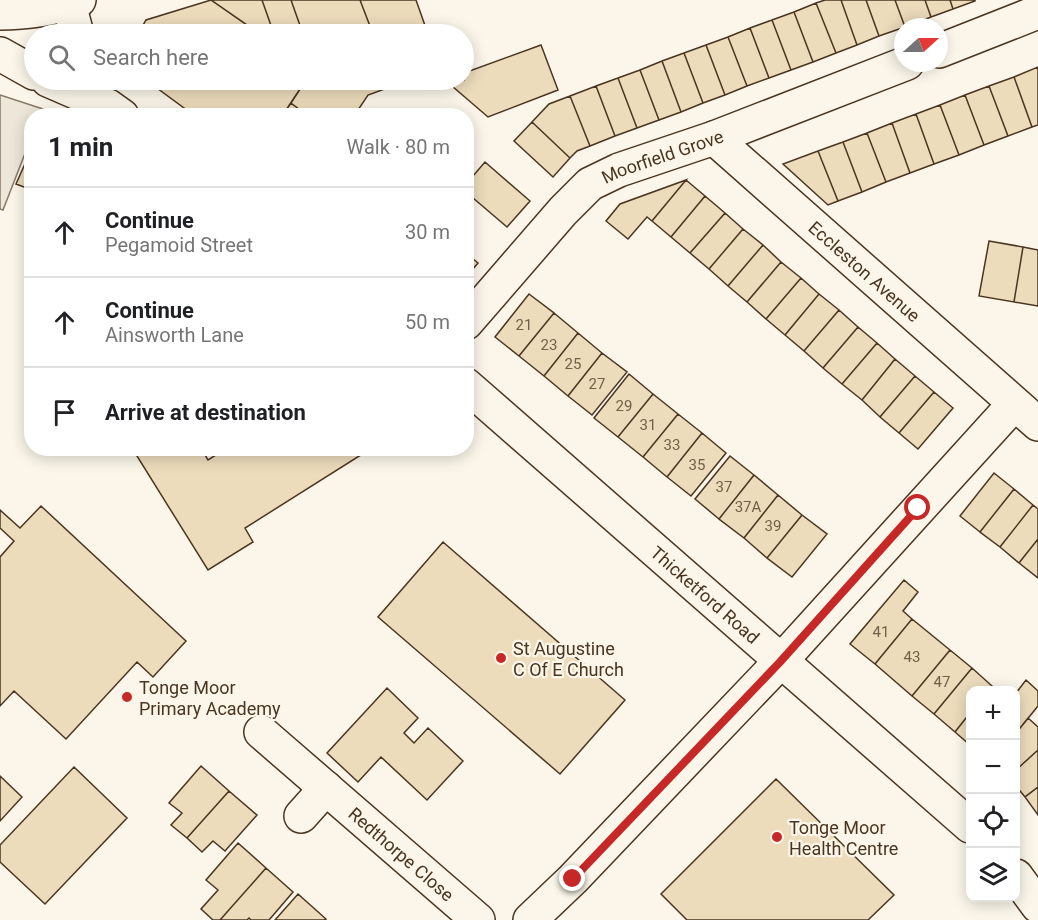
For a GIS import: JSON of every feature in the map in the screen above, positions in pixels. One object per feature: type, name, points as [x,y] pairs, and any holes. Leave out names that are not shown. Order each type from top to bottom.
[{"type":"street","points":[[0,13],[25,13],[72,1],[75,24]]},
{"type":"street","points":[[948,47],[1038,12]]},
{"type":"street","points":[[0,54],[24,67]]},
{"type":"street","name":"Moorfield Grove","points":[[474,314],[563,211],[590,184],[619,170],[714,138],[894,68]]},
{"type":"street","points":[[78,90],[108,100]]},
{"type":"street","name":"Eccleston Avenue","points":[[714,138],[1030,414]]},
{"type":"street","name":"Thicketford Road","points":[[474,392],[966,823]]},
{"type":"street","points":[[530,920],[573,879],[780,662],[918,508],[1030,414]]},
{"type":"street","name":"Redthorpe Close","points":[[261,732],[478,920]]},
{"type":"street","points":[[301,816],[326,788]]},
{"type":"street","points":[[1020,881],[1038,906]]},
{"type":"shaded area","points":[[0,95],[40,108],[24,108],[24,156],[3,210],[0,209]]},
{"type":"building","points":[[211,0],[246,24],[144,24],[146,20]]},
{"type":"building","points":[[211,0],[262,0],[270,24],[246,24]]},
{"type":"building","points":[[262,0],[291,0],[299,24],[270,24]]},
{"type":"building","points":[[291,0],[360,0],[369,24],[299,24]]},
{"type":"building","points":[[360,0],[416,0],[424,24],[369,24]]},
{"type":"building","points":[[825,0],[841,0],[857,45],[836,53],[816,3]]},
{"type":"building","points":[[841,0],[866,0],[879,36],[857,45]]},
{"type":"building","points":[[866,0],[895,0],[902,18],[894,18],[894,31],[879,36]]},
{"type":"building","points":[[895,0],[925,0],[931,17],[902,18]]},
{"type":"building","points":[[925,0],[950,0],[953,9],[931,17]]},
{"type":"building","points":[[950,0],[975,0],[975,1],[953,9]]},
{"type":"building","points":[[816,3],[836,53],[813,62],[794,12]]},
{"type":"building","points":[[794,12],[813,62],[791,70],[772,20]]},
{"type":"building","points":[[772,20],[791,70],[769,78],[750,28]]},
{"type":"building","points":[[750,28],[769,78],[747,86],[728,37]]},
{"type":"building","points":[[728,37],[747,86],[725,95],[706,45]]},
{"type":"building","points":[[541,45],[558,90],[488,117],[457,90],[474,90],[474,69]]},
{"type":"building","points":[[706,45],[725,95],[703,103],[684,53]]},
{"type":"building","points":[[684,53],[703,103],[681,112],[662,61]]},
{"type":"building","points":[[662,61],[681,112],[659,120],[640,70]]},
{"type":"building","points":[[1038,67],[1038,125],[1032,127],[1014,77]]},
{"type":"building","points":[[640,70],[659,120],[637,128],[618,78]]},
{"type":"building","points":[[1014,77],[1032,127],[1008,136],[989,86]]},
{"type":"building","points":[[618,78],[637,128],[615,136],[596,86]]},
{"type":"building","points":[[596,86],[615,136],[590,146],[570,96]]},
{"type":"building","points":[[989,86],[1008,136],[984,145],[965,95]]},
{"type":"building","points":[[160,90],[299,90],[287,108],[184,108]]},
{"type":"building","points":[[299,90],[382,90],[368,95],[359,108],[298,108],[291,103]]},
{"type":"building","points":[[965,95],[984,145],[959,155],[940,105]]},
{"type":"building","points":[[570,96],[590,146],[577,151],[570,158],[532,122],[549,104]]},
{"type":"building","points":[[291,103],[298,108],[288,108]]},
{"type":"building","points":[[940,105],[959,155],[934,164],[916,114]]},
{"type":"building","points":[[916,114],[934,164],[910,173],[892,123]]},
{"type":"building","points":[[532,122],[570,158],[553,177],[514,141]]},
{"type":"building","points":[[892,123],[910,173],[886,182],[867,133]]},
{"type":"building","points":[[867,133],[886,182],[862,192],[843,142]]},
{"type":"building","points":[[843,142],[862,192],[838,201],[818,151]]},
{"type":"building","points":[[818,151],[838,201],[828,205],[783,164]]},
{"type":"building","points":[[485,162],[530,201],[507,227],[474,199],[474,175]]},
{"type":"building","points":[[24,166],[24,187],[16,184]]},
{"type":"building","points":[[686,180],[705,196],[671,237],[652,221]]},
{"type":"building","points":[[686,180],[652,221],[647,217],[628,239],[606,221],[620,204]]},
{"type":"building","points":[[705,196],[725,213],[690,253],[671,237]]},
{"type":"building","points":[[725,213],[743,229],[709,269],[690,253]]},
{"type":"building","points":[[743,229],[763,245],[728,286],[709,269]]},
{"type":"building","points":[[989,241],[1023,247],[1014,302],[979,296]]},
{"type":"building","points":[[763,245],[781,262],[747,302],[728,286]]},
{"type":"building","points":[[1023,247],[1038,250],[1038,306],[1014,302]]},
{"type":"building","points":[[781,262],[801,278],[766,319],[747,302]]},
{"type":"building","points":[[801,278],[819,294],[785,335],[766,319]]},
{"type":"building","points":[[529,294],[554,313],[519,356],[495,337]]},
{"type":"building","points":[[819,294],[839,310],[804,351],[785,335]]},
{"type":"building","points":[[839,310],[858,327],[823,368],[804,351]]},
{"type":"building","points":[[554,313],[578,333],[544,376],[519,356]]},
{"type":"building","points":[[858,327],[877,343],[842,384],[823,368]]},
{"type":"building","points":[[578,333],[602,353],[568,396],[544,376]]},
{"type":"building","points":[[877,343],[895,359],[862,400],[842,384]]},
{"type":"building","points":[[602,353],[627,372],[592,415],[568,396]]},
{"type":"building","points":[[895,359],[915,376],[880,417],[862,400]]},
{"type":"building","points":[[629,374],[653,394],[618,437],[594,418]]},
{"type":"building","points":[[915,376],[934,392],[899,433],[880,417]]},
{"type":"building","points":[[934,392],[953,408],[918,449],[899,433]]},
{"type":"building","points":[[653,394],[678,414],[643,457],[618,437]]},
{"type":"building","points":[[678,414],[702,433],[667,477],[643,457]]},
{"type":"building","points":[[702,433],[726,453],[691,496],[667,477]]},
{"type":"building","points":[[137,456],[206,456],[208,460],[214,456],[359,456],[245,528],[253,542],[208,570]]},
{"type":"building","points":[[730,456],[754,475],[719,519],[695,499]]},
{"type":"building","points":[[994,473],[1014,489],[980,532],[960,516]]},
{"type":"building","points":[[754,475],[778,495],[744,538],[719,519]]},
{"type":"building","points":[[1014,489],[1033,505],[1000,547],[980,532]]},
{"type":"building","points":[[778,495],[802,515],[767,558],[744,538]]},
{"type":"building","points":[[1033,505],[1038,509],[1038,539],[1019,563],[1000,547]]},
{"type":"building","points":[[41,506],[186,641],[153,677],[137,662],[66,739],[14,691],[0,706],[0,557],[14,541],[0,528],[0,510],[20,528]]},
{"type":"building","points":[[802,515],[827,534],[792,577],[767,558]]},
{"type":"building","points":[[1038,539],[1038,578],[1019,563]]},
{"type":"building","name":"St Augustine C Of E Church","points":[[443,542],[625,700],[560,774],[378,617]]},
{"type":"building","points":[[904,580],[918,592],[903,611],[912,619],[875,664],[850,644]]},
{"type":"building","points":[[912,619],[950,650],[912,696],[875,664]]},
{"type":"building","points":[[950,650],[972,668],[934,714],[912,696]]},
{"type":"building","points":[[972,668],[992,686],[966,686],[966,718],[955,732],[934,714]]},
{"type":"building","points":[[1026,680],[1038,691],[1038,706],[1020,728],[1020,688]]},
{"type":"building","points":[[387,688],[418,718],[404,733],[414,743],[428,728],[463,761],[427,800],[381,757],[358,782],[327,753]]},
{"type":"building","points":[[966,718],[966,742],[955,732]]},
{"type":"building","points":[[1028,718],[1038,727],[1038,750],[1020,766],[1020,740],[1020,728]]},
{"type":"building","points":[[1038,750],[1038,787],[1025,797],[1020,791],[1020,766]]},
{"type":"building","points":[[201,766],[229,791],[187,838],[171,825],[182,813],[169,803]]},
{"type":"building","points":[[74,767],[127,818],[45,904],[0,862],[0,845]]},
{"type":"building","points":[[0,776],[22,797],[0,821]]},
{"type":"building","name":"Tonge Moor Health Centre","points":[[776,779],[894,895],[868,920],[687,920],[661,894]]},
{"type":"building","points":[[1038,787],[1038,815],[1025,797]]},
{"type":"building","points":[[229,791],[257,815],[225,851],[213,841],[202,852],[187,838]]},
{"type":"building","points":[[238,843],[266,868],[220,920],[213,920],[201,909],[218,890],[206,880]]},
{"type":"building","points":[[266,868],[293,892],[269,920],[249,918],[247,920],[220,920]]},
{"type":"building","points":[[298,894],[326,919],[275,920]]},
{"type":"place","name":"St Augustine C Of E Church","points":[[501,658]]},
{"type":"place","name":"Tonge Moor Primary Academy","points":[[127,697]]},
{"type":"place","name":"Tonge Moor Health Centre","points":[[777,837]]},
{"type":"route","points":[[573,879],[780,662],[918,508]]}]
